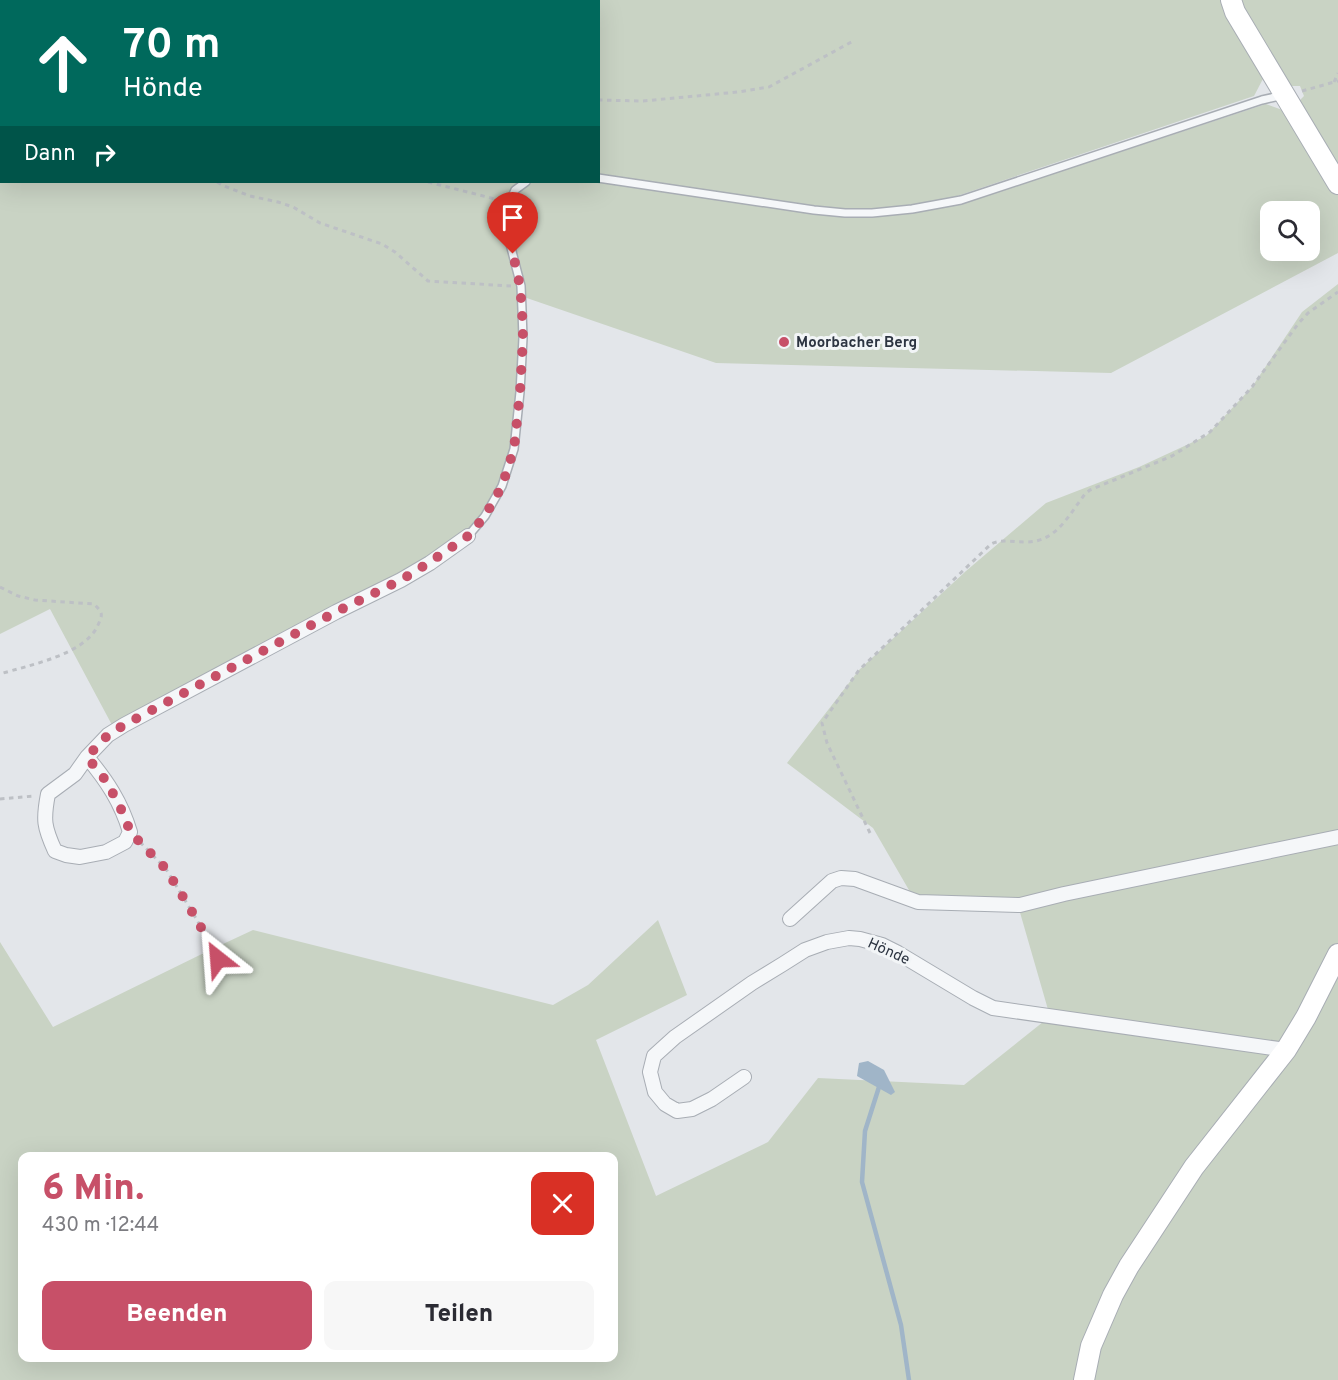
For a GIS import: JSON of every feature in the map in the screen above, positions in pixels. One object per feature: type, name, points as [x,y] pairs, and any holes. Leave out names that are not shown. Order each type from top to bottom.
[{"type":"street","points":[[1231,0],[1338,184]]},
{"type":"street","points":[[87,757],[107,782],[130,832],[125,842],[106,852],[80,857],[55,851],[48,836],[44,816],[48,794],[75,774],[87,757],[108,735],[336,612],[401,580],[468,536]]},
{"type":"street","points":[[790,919],[832,881],[841,878],[855,879],[918,902],[1020,905],[1338,837]]},
{"type":"street","name":"Hönde","points":[[744,1077],[712,1099],[692,1109],[677,1111],[664,1104],[655,1092],[650,1072],[654,1056],[675,1037],[752,983],[805,950],[827,942],[849,938],[882,945],[993,1008],[1286,1050]]},
{"type":"street","points":[[1084,1380],[1091,1346],[1113,1295],[1129,1266],[1194,1167],[1286,1050],[1306,1017],[1338,954]]},
{"type":"lane","points":[[600,178],[814,210],[872,213],[902,210],[961,200],[1262,100],[1285,95]]},
{"type":"lane","points":[[468,536],[485,516],[502,486],[514,449],[523,338],[520,286],[503,217],[515,190],[525,183]]},
{"type":"path","points":[[600,100],[643,101],[769,87],[855,40]]},
{"type":"path","points":[[1285,95],[1336,81],[1338,73]]},
{"type":"path","points":[[219,183],[250,196],[293,207],[320,223],[382,244],[395,252],[428,281],[520,286]]},
{"type":"path","points":[[432,183],[509,203]]},
{"type":"path","points":[[870,833],[826,743],[822,723],[859,670],[991,544],[996,541],[1032,542],[1046,539],[1059,529],[1090,490],[1172,456],[1210,432],[1252,387],[1308,313],[1338,292]]},
{"type":"path","points":[[0,587],[18,596],[35,600],[94,604],[102,616],[96,629],[85,642],[70,652],[0,674]]},
{"type":"path","points":[[0,799],[48,794]]},
{"type":"path","points":[[130,832],[166,869],[218,959]]},
{"type":"green space","points":[[600,0],[1225,0],[1265,75],[1254,96],[951,198],[953,204],[1007,189],[1266,104],[1288,112],[1338,195],[1338,253],[1111,373],[716,363],[518,295],[520,340],[518,393],[512,449],[500,484],[482,515],[466,534],[414,569],[112,725],[50,609],[0,634],[0,183],[600,183]]},
{"type":"green space","points":[[1242,0],[1338,0],[1338,168],[1299,101],[1304,96],[1300,86],[1289,86],[1244,9]]},
{"type":"green space","points":[[1338,284],[1338,833],[1019,901],[913,897],[873,828],[787,763],[859,670],[966,571],[1046,503],[1139,467],[1206,436],[1252,387],[1302,312]]},
{"type":"green space","points":[[1338,841],[1338,945],[1284,1047],[1049,1013],[1019,909]]},
{"type":"green space","points":[[658,920],[687,995],[596,1040],[656,1196],[768,1142],[818,1078],[964,1085],[1048,1018],[1282,1051],[1162,1209],[1081,1380],[0,1380],[0,942],[53,1027],[253,930],[553,1005],[588,985]]},
{"type":"green space","points":[[1338,962],[1338,1380],[1088,1380],[1092,1362],[1132,1268]]},
{"type":"water","points":[[868,1061],[884,1070],[895,1092],[891,1095],[857,1076],[859,1063]]},
{"type":"waterway","points":[[879,1087],[865,1131],[862,1182],[901,1325],[909,1380]]},
{"type":"place","name":"Moorbacher Berg","points":[[784,342]]},
{"type":"route","points":[[218,959],[166,869],[130,832],[107,782],[87,757],[108,735],[124,725],[401,580],[468,536],[485,516],[502,486],[514,449],[523,338],[520,286],[513,254]]}]
